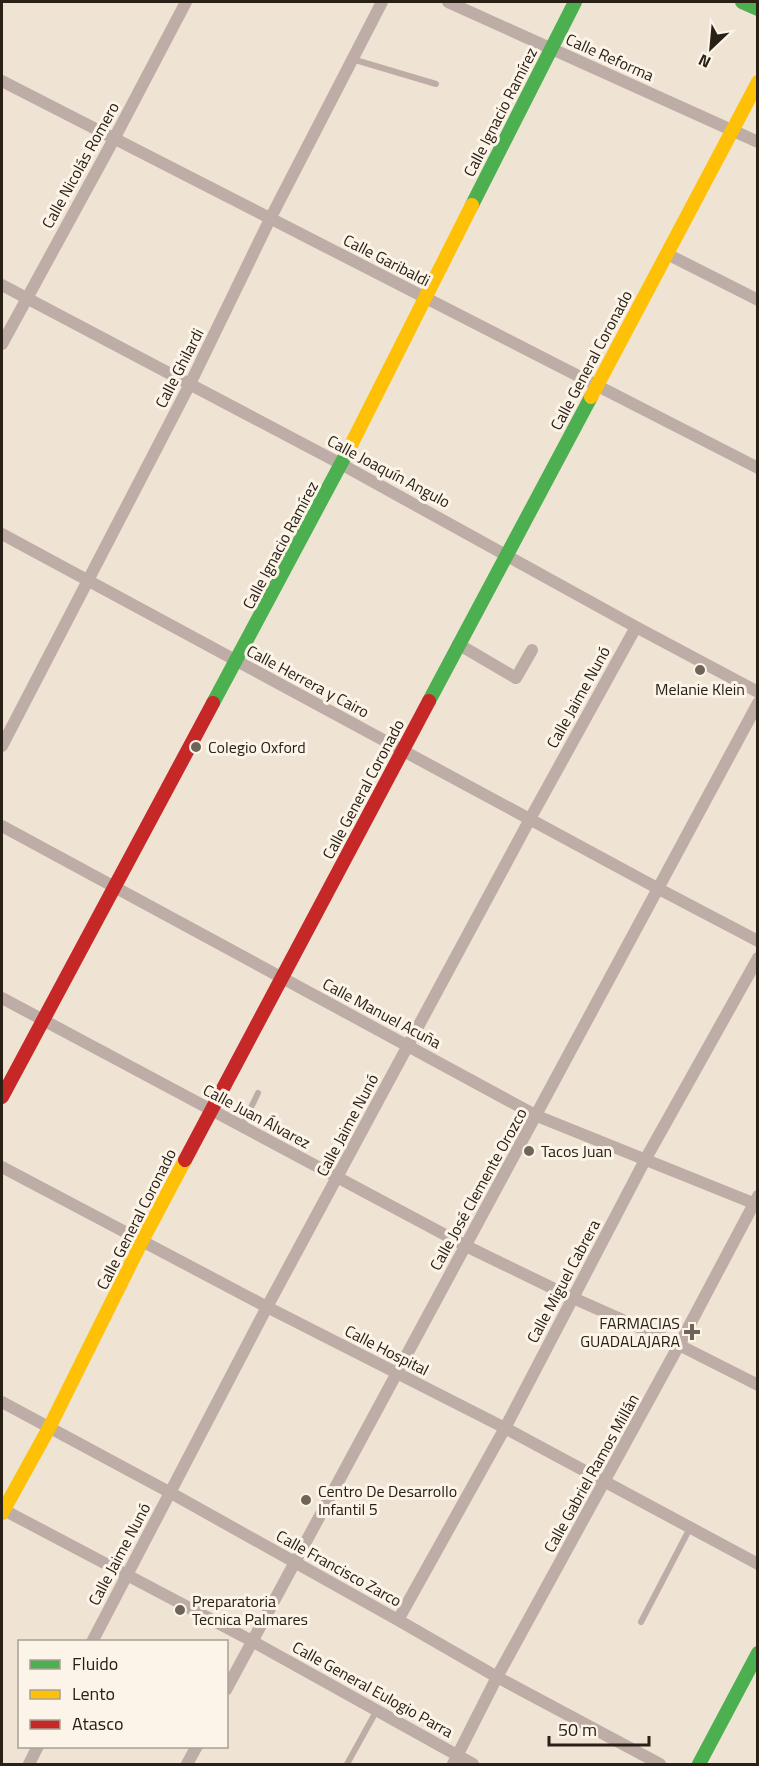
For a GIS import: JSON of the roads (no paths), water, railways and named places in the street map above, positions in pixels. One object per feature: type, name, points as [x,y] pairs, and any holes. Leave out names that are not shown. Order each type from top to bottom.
[{"type":"street","name":"Calle Nicolás Romero","points":[[2,344],[186,2]]},
{"type":"street","name":"Calle Ghilardi","points":[[2,746],[190,384],[270,219],[382,2]]},
{"type":"street","name":"Calle Reforma","points":[[448,2],[758,142]]},
{"type":"street","name":"Calle Ignacio Ramírez","points":[[2,1098],[341,464],[575,2]]},
{"type":"street","points":[[742,2],[758,9]]},
{"type":"street","name":"Calle Garibaldi","points":[[2,81],[758,468]]},
{"type":"street","name":"Calle General Coronado","points":[[2,1510],[48,1428],[211,1110],[758,82]]},
{"type":"street","points":[[667,254],[758,300]]},
{"type":"street","name":"Calle Joaquín Angulo","points":[[2,285],[341,464],[758,692]]},
{"type":"street","name":"Calle Herrera y Cairo","points":[[2,534],[758,941]]},
{"type":"street","name":"Calle Jaime Nunó","points":[[92,1640],[267,1307],[636,627]]},
{"type":"street","points":[[458,644],[516,678],[532,651]]},
{"type":"street","name":"Calle José Clemente Orozco","points":[[228,1686],[758,703]]},
{"type":"street","name":"Calle Manuel Acuña","points":[[2,826],[537,1116],[645,1160],[756,1201]]},
{"type":"street","name":"Calle Miguel Cabrera","points":[[399,1620],[505,1428],[645,1160],[758,958]]},
{"type":"street","name":"Calle Juan Álvarez","points":[[2,998],[465,1246],[573,1298],[679,1345],[758,1385]]},
{"type":"street","name":"Calle Hospital","points":[[2,1167],[267,1307],[505,1428],[758,1564]]},
{"type":"street","name":"Calle Gabriel Ramos Millán","points":[[455,1760],[497,1677],[756,1201]]},
{"type":"street","name":"Calle Francisco Zarco","points":[[2,1402],[171,1493],[497,1677],[660,1764]]},
{"type":"street","name":"Calle General Eulogio Parra","points":[[2,1510],[252,1641],[377,1710],[455,1760],[473,1764]]},
{"type":"street","points":[[699,1764],[758,1653]]},
{"type":"street","points":[[29,1764],[37,1748]]},
{"type":"street","points":[[187,1764],[196,1748]]},
{"type":"lane","points":[[352,59],[436,84]]},
{"type":"lane","points":[[242,1127],[258,1093]]},
{"type":"lane","points":[[641,1622],[690,1528]]},
{"type":"lane","points":[[347,1764],[377,1710]]},
{"type":"place","name":"Melanie Klein","points":[[700,670]]},
{"type":"place","name":"Colegio Oxford","points":[[196,747]]},
{"type":"place","name":"Tacos Juan","points":[[529,1151]]},
{"type":"place","name":"FARMACIAS GUADALAJARA","points":[[692,1332]]},
{"type":"place","name":"Centro De Desarrollo Infantil 5","points":[[306,1500]]},
{"type":"place","name":"Preparatoria Tecnica Palmares","points":[[180,1610]]}]
